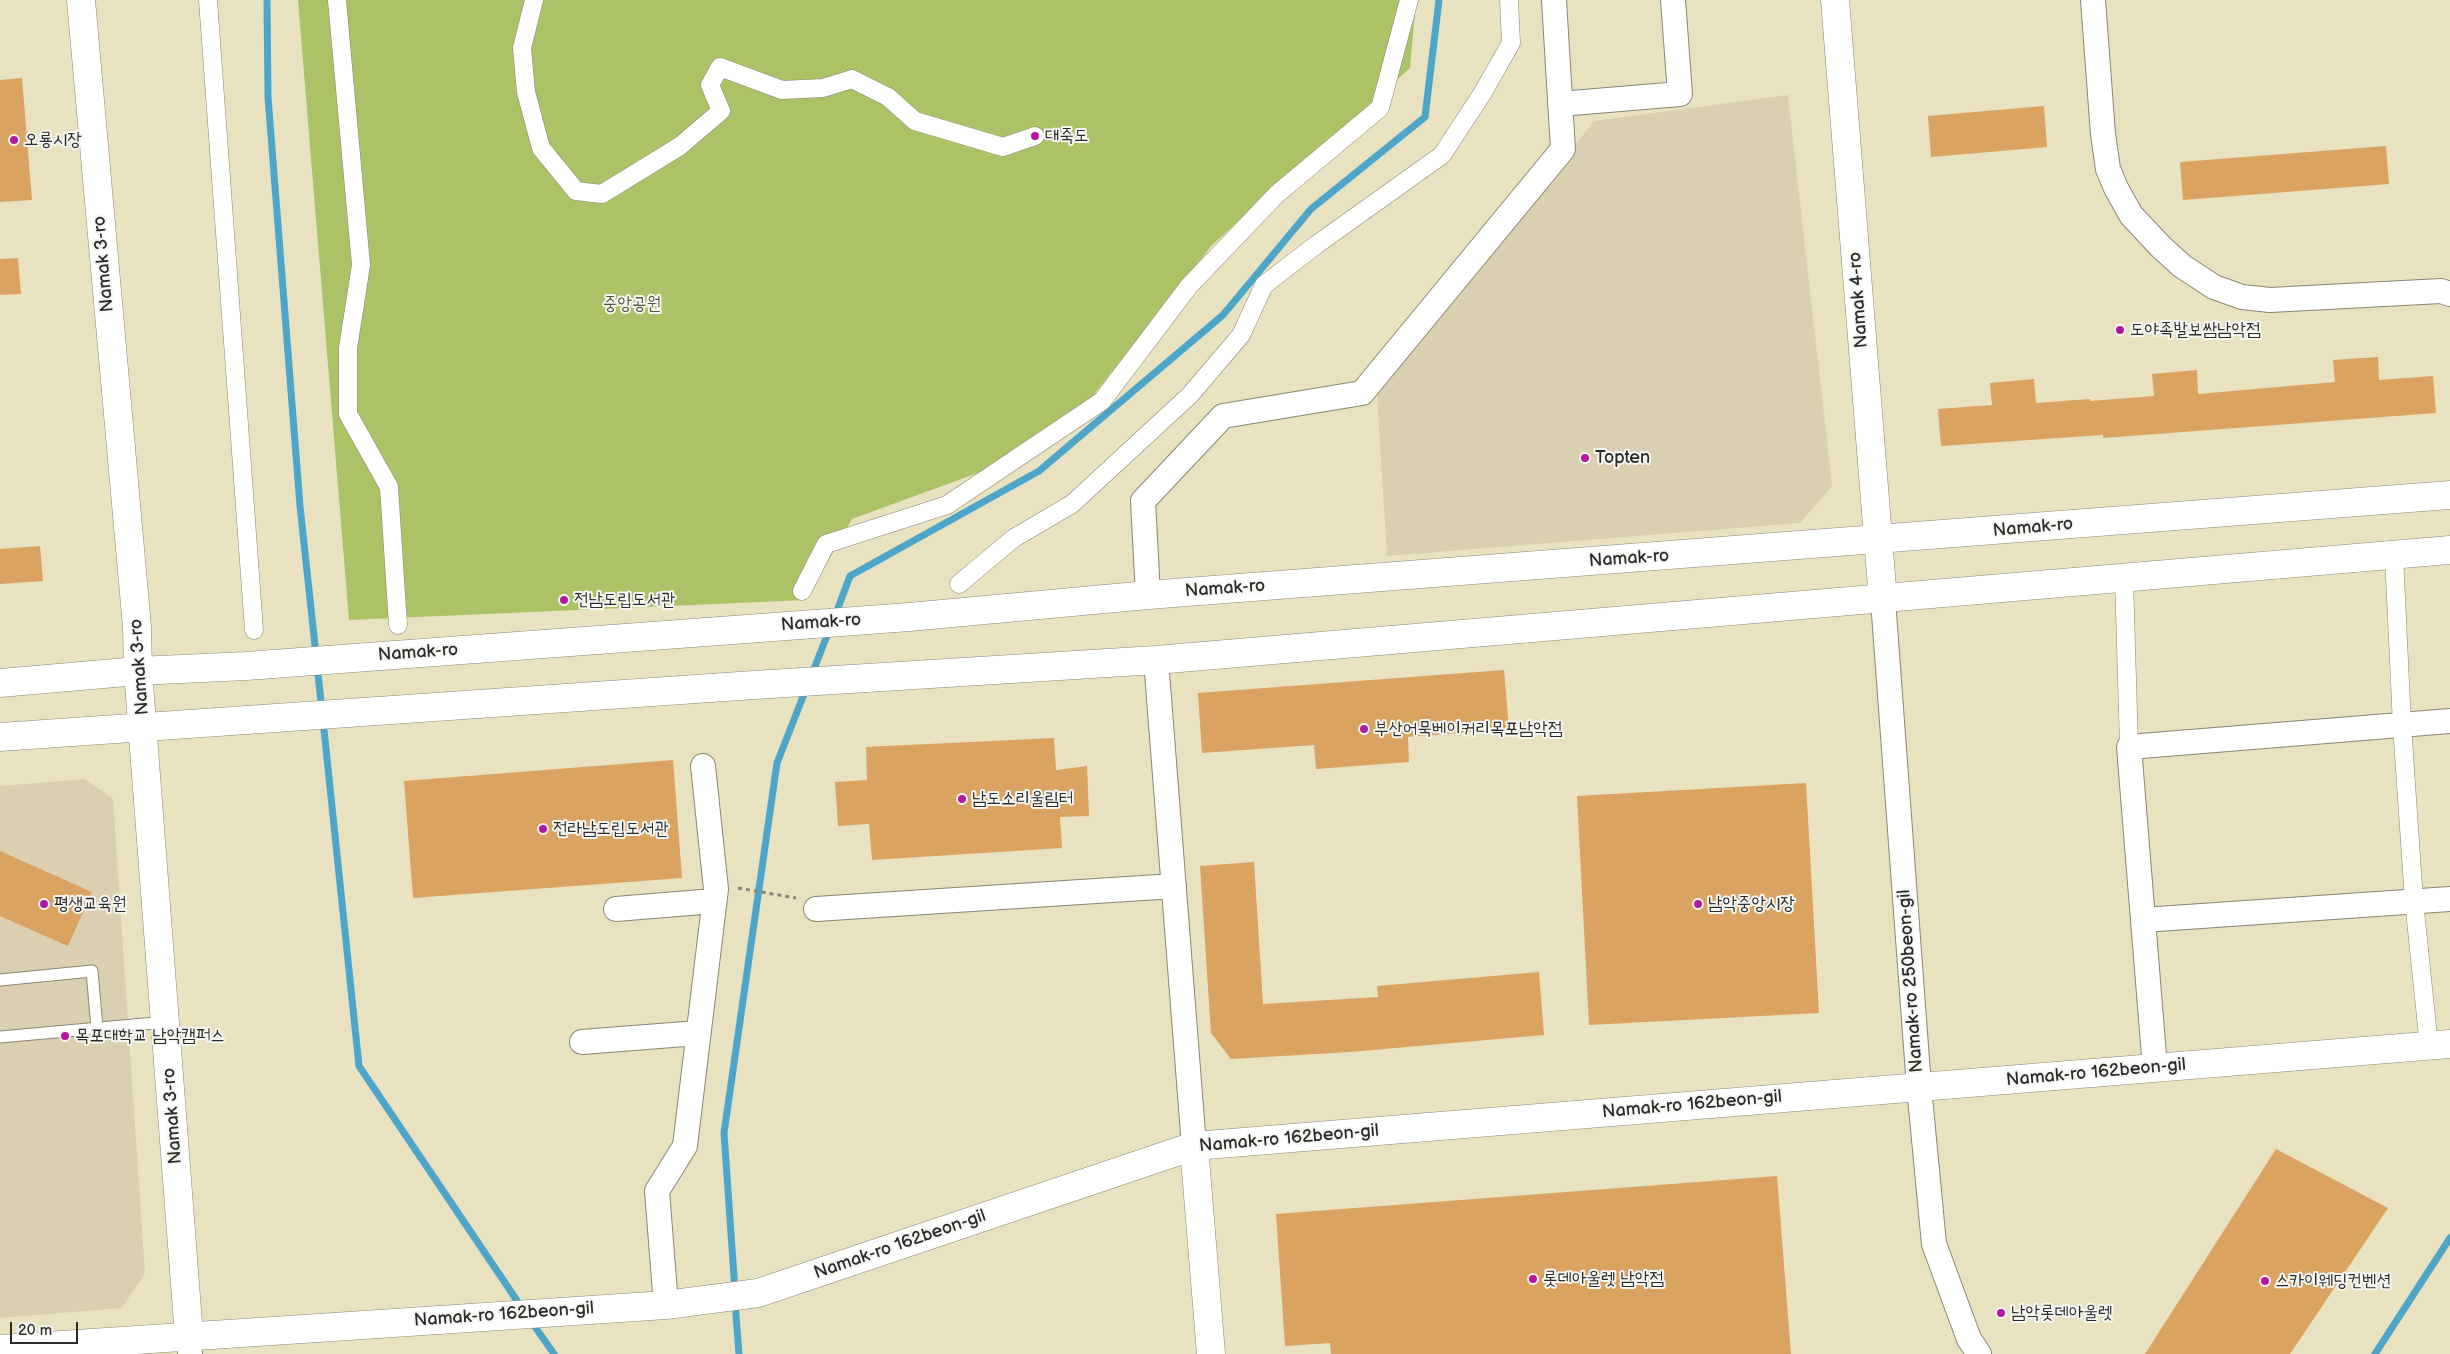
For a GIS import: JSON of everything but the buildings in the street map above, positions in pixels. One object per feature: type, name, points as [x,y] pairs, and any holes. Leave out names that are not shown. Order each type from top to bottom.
[{"type":"street","name":"Namak 3-ro","points":[[81,0],[137,627],[138,671],[144,727],[189,1345]]},
{"type":"street","points":[[208,0],[254,630]]},
{"type":"street","points":[[337,0],[361,265],[348,348],[348,414],[389,487],[398,626]]},
{"type":"street","points":[[534,0],[522,48],[526,92],[541,148],[576,191],[602,194],[680,146],[721,111],[710,85],[720,67],[782,90],[823,88],[852,79],[888,97],[915,121],[1003,147],[1035,136]]},
{"type":"street","points":[[802,591],[826,544],[947,505],[1102,402],[1190,286],[1277,194],[1380,108],[1409,0]]},
{"type":"street","points":[[959,584],[1014,538],[1072,504],[1190,394],[1241,335],[1264,285],[1363,210],[1442,155],[1482,94],[1511,43],[1509,0]]},
{"type":"street","points":[[1148,595],[1143,501],[1223,416],[1362,393],[1563,149],[1554,0]]},
{"type":"street","points":[[1560,104],[1680,94],[1673,0]]},
{"type":"street","name":"Namak 4-ro","points":[[1835,0],[1882,600]]},
{"type":"street","points":[[2092,0],[2103,134],[2108,169],[2131,215],[2182,266],[2214,287],[2242,297],[2270,300],[2442,291],[2450,294]]},
{"type":"street","name":"Namak-ro","points":[[0,683],[138,671],[246,666],[909,617],[1148,595],[2450,495]]},
{"type":"street","points":[[0,737],[754,685],[1156,660],[1882,600],[2450,550]]},
{"type":"street","points":[[2394,555],[2402,725],[2414,901],[2440,1045]]},
{"type":"street","points":[[2124,578],[2129,747],[2155,1068]]},
{"type":"street","name":"Namak-ro 250beon-gil","points":[[1882,600],[1919,1087],[1934,1244],[1969,1339],[1979,1354]]},
{"type":"street","points":[[1156,660],[1210,1354]]},
{"type":"street","points":[[2129,747],[2450,721]]},
{"type":"street","points":[[674,1304],[657,1191],[685,1146],[716,890],[703,766]]},
{"type":"street","points":[[816,909],[1174,886]]},
{"type":"street","points":[[2143,920],[2450,899]]},
{"type":"street","points":[[616,909],[714,901]]},
{"type":"street","points":[[582,1042],[698,1033]]},
{"type":"street","name":"Namak-ro 162beon-gil","points":[[0,1349],[189,1345],[426,1320],[674,1304],[758,1293],[1194,1146],[2440,1045]]},
{"type":"lane","points":[[0,980],[92,971],[97,1028]]},
{"type":"lane","points":[[0,1037],[166,1022]]},
{"type":"path","points":[[737,888],[784,896]]},
{"type":"shaded area","points":[[1788,95],[1832,486],[1800,523],[1387,556],[1377,395],[1594,121]]},
{"type":"shaded area","name":"목포대학교 남악캠퍼스","points":[[85,779],[113,799],[145,1273],[122,1308],[0,1318],[0,786]]},
{"type":"green space","name":"중앙공원","points":[[298,0],[1416,0],[1410,68],[1212,245],[1054,445],[852,519],[806,600],[349,620]]},
{"type":"waterway","points":[[267,0],[268,97],[300,506],[316,655]]},
{"type":"waterway","points":[[835,616],[850,576],[1039,471],[1223,315],[1311,209],[1425,117],[1439,0]]},
{"type":"waterway","points":[[812,674],[830,628]]},
{"type":"waterway","points":[[317,666],[322,710]]},
{"type":"waterway","points":[[735,1291],[724,1133],[777,763],[806,689]]},
{"type":"waterway","points":[[323,720],[359,1066],[522,1308]]},
{"type":"waterway","points":[[2375,1354],[2450,1238]]},
{"type":"waterway","points":[[735,1302],[739,1354]]},
{"type":"waterway","points":[[531,1321],[554,1354]]},
{"type":"place","name":"대죽도","points":[[1035,136]]},
{"type":"place","name":"오룡시장","points":[[14,140]]},
{"type":"place","name":"도야족발보쌈남악점","points":[[2120,330]]},
{"type":"place","name":"Topten","points":[[1585,458]]},
{"type":"place","name":"전남도립도서관","points":[[564,600]]},
{"type":"place","name":"부산어묵베이커리목포남악점","points":[[1364,729]]},
{"type":"place","name":"남도소리울림터","points":[[962,799]]},
{"type":"place","name":"전라남도립도서관","points":[[543,829]]},
{"type":"place","name":"평생교육원","points":[[44,904]]},
{"type":"place","name":"남악중앙시장","points":[[1698,904]]},
{"type":"place","name":"목포대학교 남악캠퍼스","points":[[65,1036]]},
{"type":"place","name":"롯데아울렛 남악점","points":[[1533,1279]]},
{"type":"place","name":"스카이웨딩컨벤션","points":[[2265,1281]]},
{"type":"place","name":"남악롯데아울렛","points":[[2001,1313]]}]
